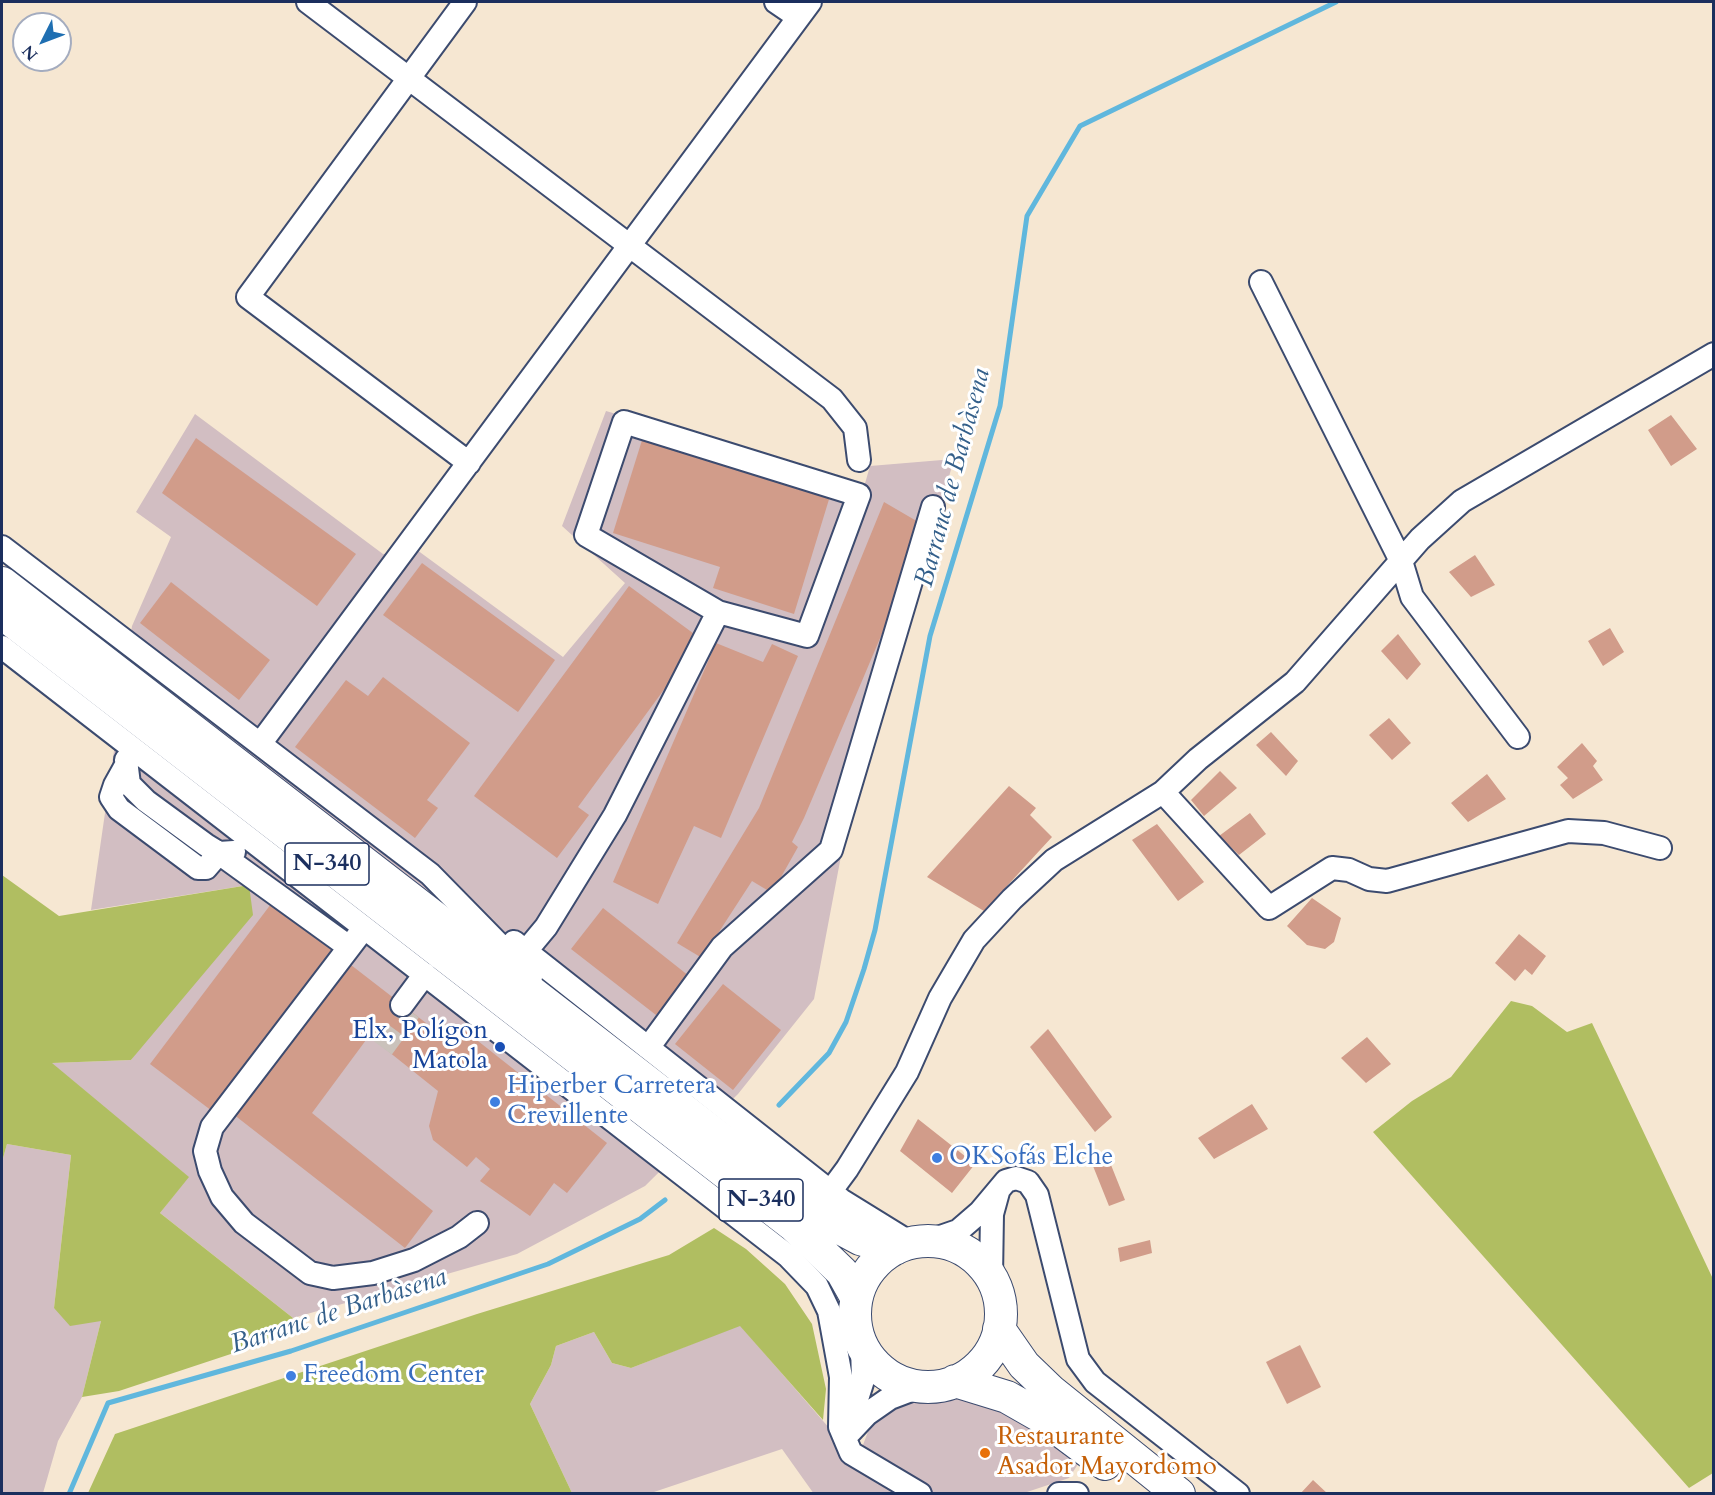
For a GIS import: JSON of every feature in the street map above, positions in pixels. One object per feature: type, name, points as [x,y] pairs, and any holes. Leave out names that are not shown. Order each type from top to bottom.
[{"type":"highway","name":"N-340","points":[[2,583],[832,1224],[860,1239],[912,1244],[966,1251],[984,1266],[995,1283],[1001,1317],[999,1329],[987,1358],[970,1374],[947,1385],[919,1387],[899,1382],[874,1364],[862,1347],[855,1322],[856,1297],[865,1275],[884,1254],[912,1244]]},
{"type":"highway","name":"N-340","points":[[2,613],[653,1116],[820,1249],[842,1272],[856,1297]]},
{"type":"highway","points":[[999,1329],[1024,1365],[1051,1391],[1179,1494]]},
{"type":"highway","name":"N-340","points":[[956,1381],[1007,1397],[1042,1417],[1144,1494]]},
{"type":"street","points":[[308,2],[411,77],[832,399],[855,428],[859,460]]},
{"type":"street","points":[[465,2],[248,297],[469,463]]},
{"type":"street","points":[[260,744],[804,9],[776,2]]},
{"type":"street","points":[[1262,282],[1401,561],[1412,597],[1518,737]]},
{"type":"street","points":[[830,1192],[847,1169],[906,1072],[940,998],[974,940],[1054,860],[1163,792],[1198,759],[1295,682],[1420,539],[1462,501],[1713,354]]},
{"type":"street","points":[[624,422],[859,495],[807,636],[718,612],[586,535],[624,422]]},
{"type":"street","points":[[648,1048],[722,947],[831,850],[933,507]]},
{"type":"street","points":[[2,547],[430,874],[830,1192],[912,1244],[958,1231],[980,1212],[1006,1180],[1016,1178],[1028,1182],[1037,1196],[1078,1359],[1095,1382],[1238,1494]]},
{"type":"street","points":[[526,951],[546,927],[615,815],[718,612]]},
{"type":"street","points":[[2,647],[788,1256],[817,1286],[829,1311],[841,1377],[840,1427],[851,1453],[920,1494]]},
{"type":"street","points":[[127,744],[125,767],[129,784],[134,790],[181,829],[219,853],[350,948]]},
{"type":"street","points":[[1163,792],[1269,908],[1332,868],[1349,870],[1369,879],[1387,881],[1568,831],[1604,833],[1660,848]]},
{"type":"street","points":[[219,853],[265,851]]},
{"type":"street","points":[[430,874],[593,1040]]},
{"type":"street","points":[[364,928],[212,1127],[205,1150],[210,1171],[222,1197],[244,1223],[310,1273],[333,1278],[373,1273],[414,1260],[459,1237],[477,1223]]},
{"type":"street","points":[[406,1008],[428,978]]},
{"type":"street","points":[[478,1016],[653,1116]]},
{"type":"street","points":[[991,1277],[992,1214],[1000,1187]]},
{"type":"street","points":[[845,1438],[863,1380],[862,1347]]},
{"type":"street","points":[[845,1438],[867,1414],[890,1398],[919,1387]]},
{"type":"street","points":[[1059,1494],[1077,1494]]},
{"type":"shaded area","points":[[606,411],[864,487],[870,466],[954,459],[841,856],[814,999],[738,1094],[645,1186],[517,1254],[293,1318],[160,1213],[188,1177],[51,1063],[131,1060],[249,885],[91,910],[132,626],[171,537],[136,512],[195,414],[383,554],[417,550],[563,657],[625,583],[562,526]]},
{"type":"shaded area","points":[[7,1144],[71,1155],[54,1308],[101,1321],[82,1397],[58,1441],[43,1493],[2,1494],[2,1162]]},
{"type":"shaded area","points":[[740,1325],[830,1429],[856,1463],[876,1411],[909,1399],[975,1395],[1010,1408],[1080,1461],[1069,1478],[1024,1493],[814,1494],[782,1449],[651,1493],[572,1493],[530,1404],[551,1365],[556,1346],[594,1332],[612,1363],[631,1368]]},
{"type":"green space","points":[[2,875],[59,916],[249,885],[253,915],[131,1060],[52,1063],[189,1177],[160,1213],[293,1318],[261,1344],[119,1391],[82,1397],[101,1321],[70,1326],[54,1308],[71,1155],[7,1144],[2,1162]]},
{"type":"green space","points":[[1511,1001],[1532,1006],[1567,1032],[1592,1023],[1713,1279],[1713,1473],[1689,1488],[1373,1132],[1412,1101],[1451,1077]]},
{"type":"green space","points":[[714,1228],[746,1249],[785,1284],[812,1324],[826,1389],[823,1420],[740,1326],[631,1368],[612,1363],[594,1332],[556,1346],[551,1365],[530,1404],[572,1493],[88,1493],[115,1434],[477,1314],[669,1255]]},
{"type":"building","points":[[1671,415],[1697,449],[1671,466],[1648,430]]},
{"type":"building","points":[[643,437],[830,496],[794,614],[713,588],[720,567],[613,533]]},
{"type":"building","points":[[196,438],[356,554],[317,606],[162,493]]},
{"type":"building","points":[[884,502],[920,523],[889,617],[792,842],[798,847],[772,893],[752,881],[702,958],[677,943],[759,808]]},
{"type":"building","points":[[1475,555],[1495,585],[1471,597],[1449,572]]},
{"type":"building","points":[[422,563],[555,660],[518,712],[383,615]]},
{"type":"building","points":[[171,582],[270,660],[239,700],[140,623]]},
{"type":"building","points":[[629,586],[701,639],[578,807],[589,815],[557,858],[474,796]]},
{"type":"building","points":[[1610,628],[1624,652],[1603,666],[1588,641]]},
{"type":"building","points":[[1398,634],[1421,664],[1407,680],[1381,651]]},
{"type":"building","points":[[716,643],[763,662],[772,644],[798,656],[721,838],[694,826],[658,904],[613,882]]},
{"type":"building","points":[[383,677],[470,743],[427,800],[438,808],[415,838],[295,747],[346,680],[368,696]]},
{"type":"building","points":[[1389,718],[1411,743],[1392,760],[1369,735]]},
{"type":"building","points":[[1271,732],[1298,761],[1286,776],[1256,745]]},
{"type":"building","points":[[1582,743],[1597,761],[1593,766],[1603,780],[1573,799],[1560,785],[1568,778],[1557,767]]},
{"type":"building","points":[[1220,771],[1237,788],[1204,816],[1191,800]]},
{"type":"building","points":[[1487,774],[1506,799],[1468,822],[1451,803]]},
{"type":"building","points":[[1009,786],[1036,808],[1030,815],[1052,837],[984,911],[927,877]]},
{"type":"building","points":[[1250,813],[1266,834],[1239,855],[1219,836]]},
{"type":"building","points":[[1157,824],[1204,882],[1178,901],[1132,840]]},
{"type":"building","points":[[1312,898],[1341,918],[1334,942],[1325,949],[1307,945],[1287,926]]},
{"type":"building","points":[[271,904],[333,951],[212,1111],[150,1064]]},
{"type":"building","points":[[603,908],[689,976],[656,1015],[571,949]]},
{"type":"building","points":[[1519,934],[1546,956],[1532,975],[1525,969],[1515,981],[1495,963]]},
{"type":"building","name":"Hiperber Carretera Crevillente","points":[[351,965],[448,1040],[459,1026],[607,1143],[567,1193],[554,1183],[530,1216],[480,1181],[490,1169],[476,1157],[467,1167],[433,1140],[429,1126],[438,1091],[369,1036],[312,1113],[433,1211],[405,1248],[233,1114]]},
{"type":"building","points":[[723,984],[781,1030],[733,1090],[675,1044]]},
{"type":"building","points":[[1048,1029],[1112,1117],[1095,1132],[1030,1047]]},
{"type":"building","points":[[1367,1037],[1391,1064],[1366,1083],[1341,1058]]},
{"type":"building","points":[[1252,1104],[1268,1129],[1214,1159],[1198,1138]]},
{"type":"building","name":"OKSofás Elche","points":[[918,1119],[975,1164],[952,1193],[900,1151]]},
{"type":"building","points":[[1109,1160],[1125,1200],[1109,1206],[1093,1166]]},
{"type":"building","points":[[1150,1240],[1152,1253],[1120,1262],[1118,1248]]},
{"type":"building","points":[[1300,1345],[1321,1387],[1287,1404],[1266,1362]]},
{"type":"building","points":[[1313,1480],[1328,1494],[1300,1494]]},
{"type":"waterway","name":"Barranc de Barbàsena","points":[[779,1105],[829,1053],[846,1022],[875,930],[930,636],[1000,406],[1027,216],[1080,126],[1336,2]]},
{"type":"waterway","name":"Barranc de Barbàsena","points":[[69,1494],[108,1403],[291,1351],[548,1264],[640,1219],[665,1200]]},
{"type":"tunnel","points":[[383,1048],[410,1011]]},
{"type":"place","name":"Elx, Polígon Matola","points":[[500,1047]]},
{"type":"place","name":"Hiperber Carretera Crevillente","points":[[495,1102]]},
{"type":"place","name":"OKSofás Elche","points":[[937,1158]]},
{"type":"place","name":"Freedom Center","points":[[291,1376]]},
{"type":"place","name":"Restaurante Asador Mayordomo","points":[[985,1453]]}]
